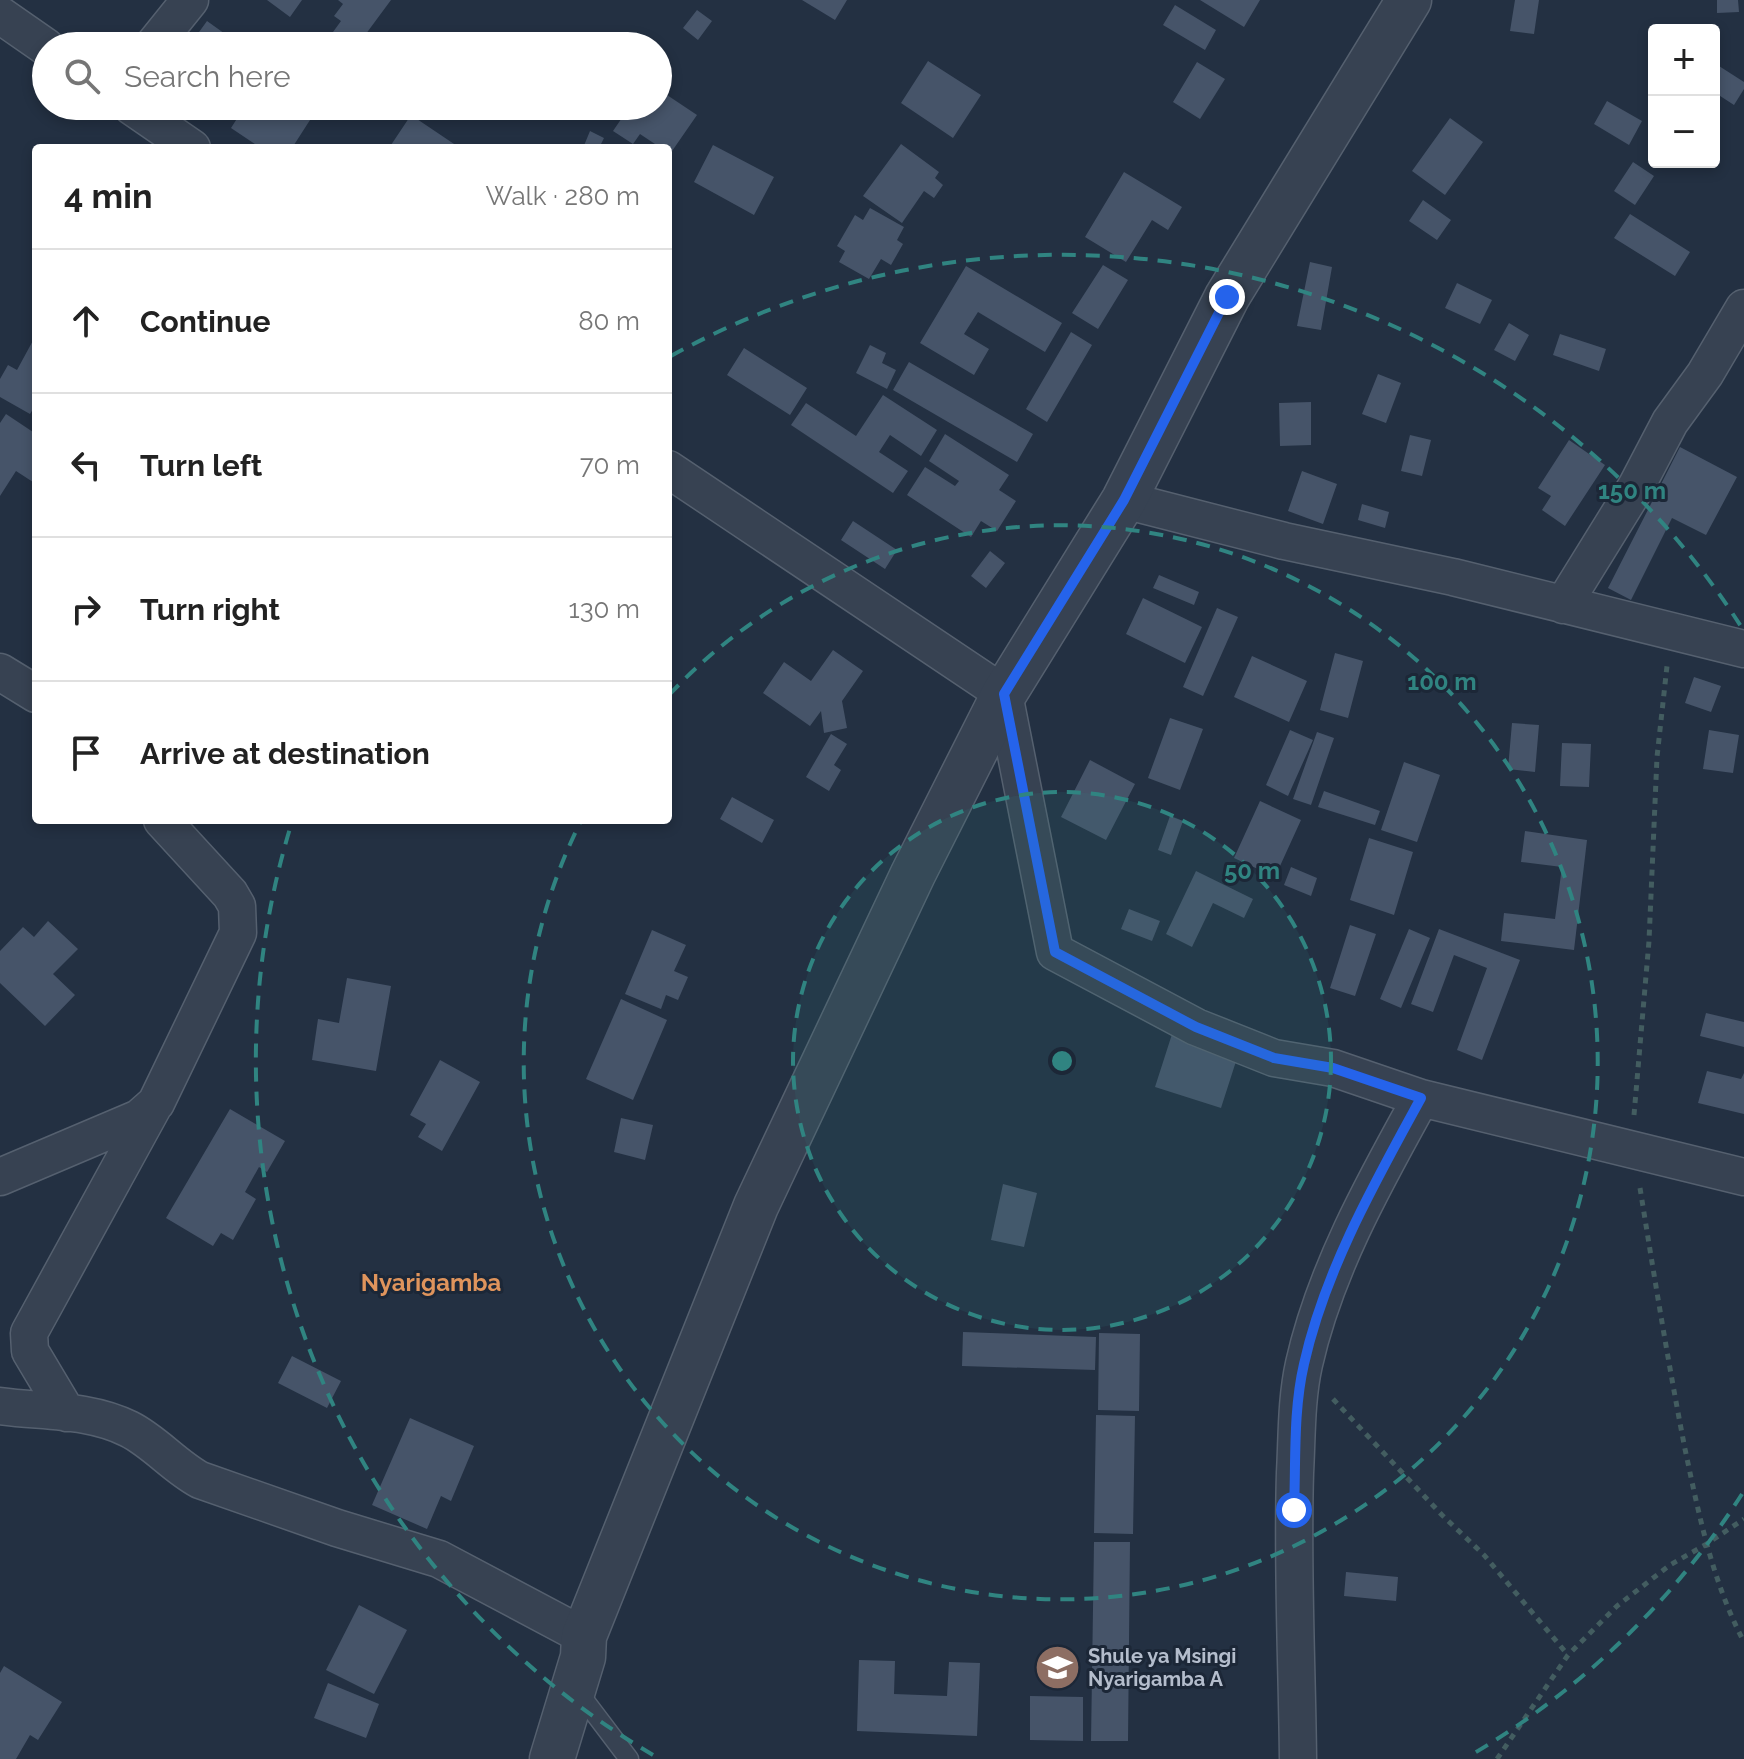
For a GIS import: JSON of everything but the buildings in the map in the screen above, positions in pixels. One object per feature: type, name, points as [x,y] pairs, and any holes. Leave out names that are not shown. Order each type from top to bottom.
[{"type":"street","points":[[164,32],[190,0]]},
{"type":"street","points":[[552,1759],[583,1657],[584,1636],[756,1206],[913,874],[1004,694],[1124,500],[1227,297],[1397,5]]},
{"type":"street","points":[[0,15],[32,37]]},
{"type":"street","points":[[151,120],[186,144]]},
{"type":"street","points":[[1563,605],[1636,487],[1670,422],[1705,374],[1744,308]]},
{"type":"street","points":[[672,472],[1004,694],[1055,952],[1196,1027],[1274,1058],[1333,1068],[1421,1098],[1744,1177]]},
{"type":"street","points":[[1124,500],[1284,541],[1453,577],[1744,649]]},
{"type":"street","points":[[0,672],[32,692]]},
{"type":"street","points":[[67,1413],[30,1351],[29,1333],[156,1103],[238,933],[237,906],[230,894],[166,824]]},
{"type":"street","points":[[1298,1759],[1294,1510],[1298,1406],[1303,1366],[1319,1311],[1343,1252],[1421,1098]]},
{"type":"street","points":[[0,1177],[139,1118],[156,1103]]},
{"type":"street","points":[[0,1406],[86,1414],[130,1430],[200,1480],[337,1528],[439,1559],[584,1636]]},
{"type":"lane","points":[[574,1687],[629,1759]]},
{"type":"path","points":[[1303,1366],[1377,1447],[1484,1555],[1568,1655]]},
{"type":"path","points":[[1497,1759],[1568,1655],[1617,1606],[1670,1565],[1744,1519]]},
{"type":"place","name":"Shule ya Msingi Nyarigamba A","points":[[1057,1667]]},
{"type":"district","name":"Nyarigamba","points":[[431,1283]]},
{"type":"route","points":[[1227,297],[1124,500],[1004,694],[1055,952],[1196,1027],[1274,1058],[1333,1068],[1421,1098],[1343,1252],[1319,1311],[1303,1366],[1298,1406],[1294,1510]]}]
